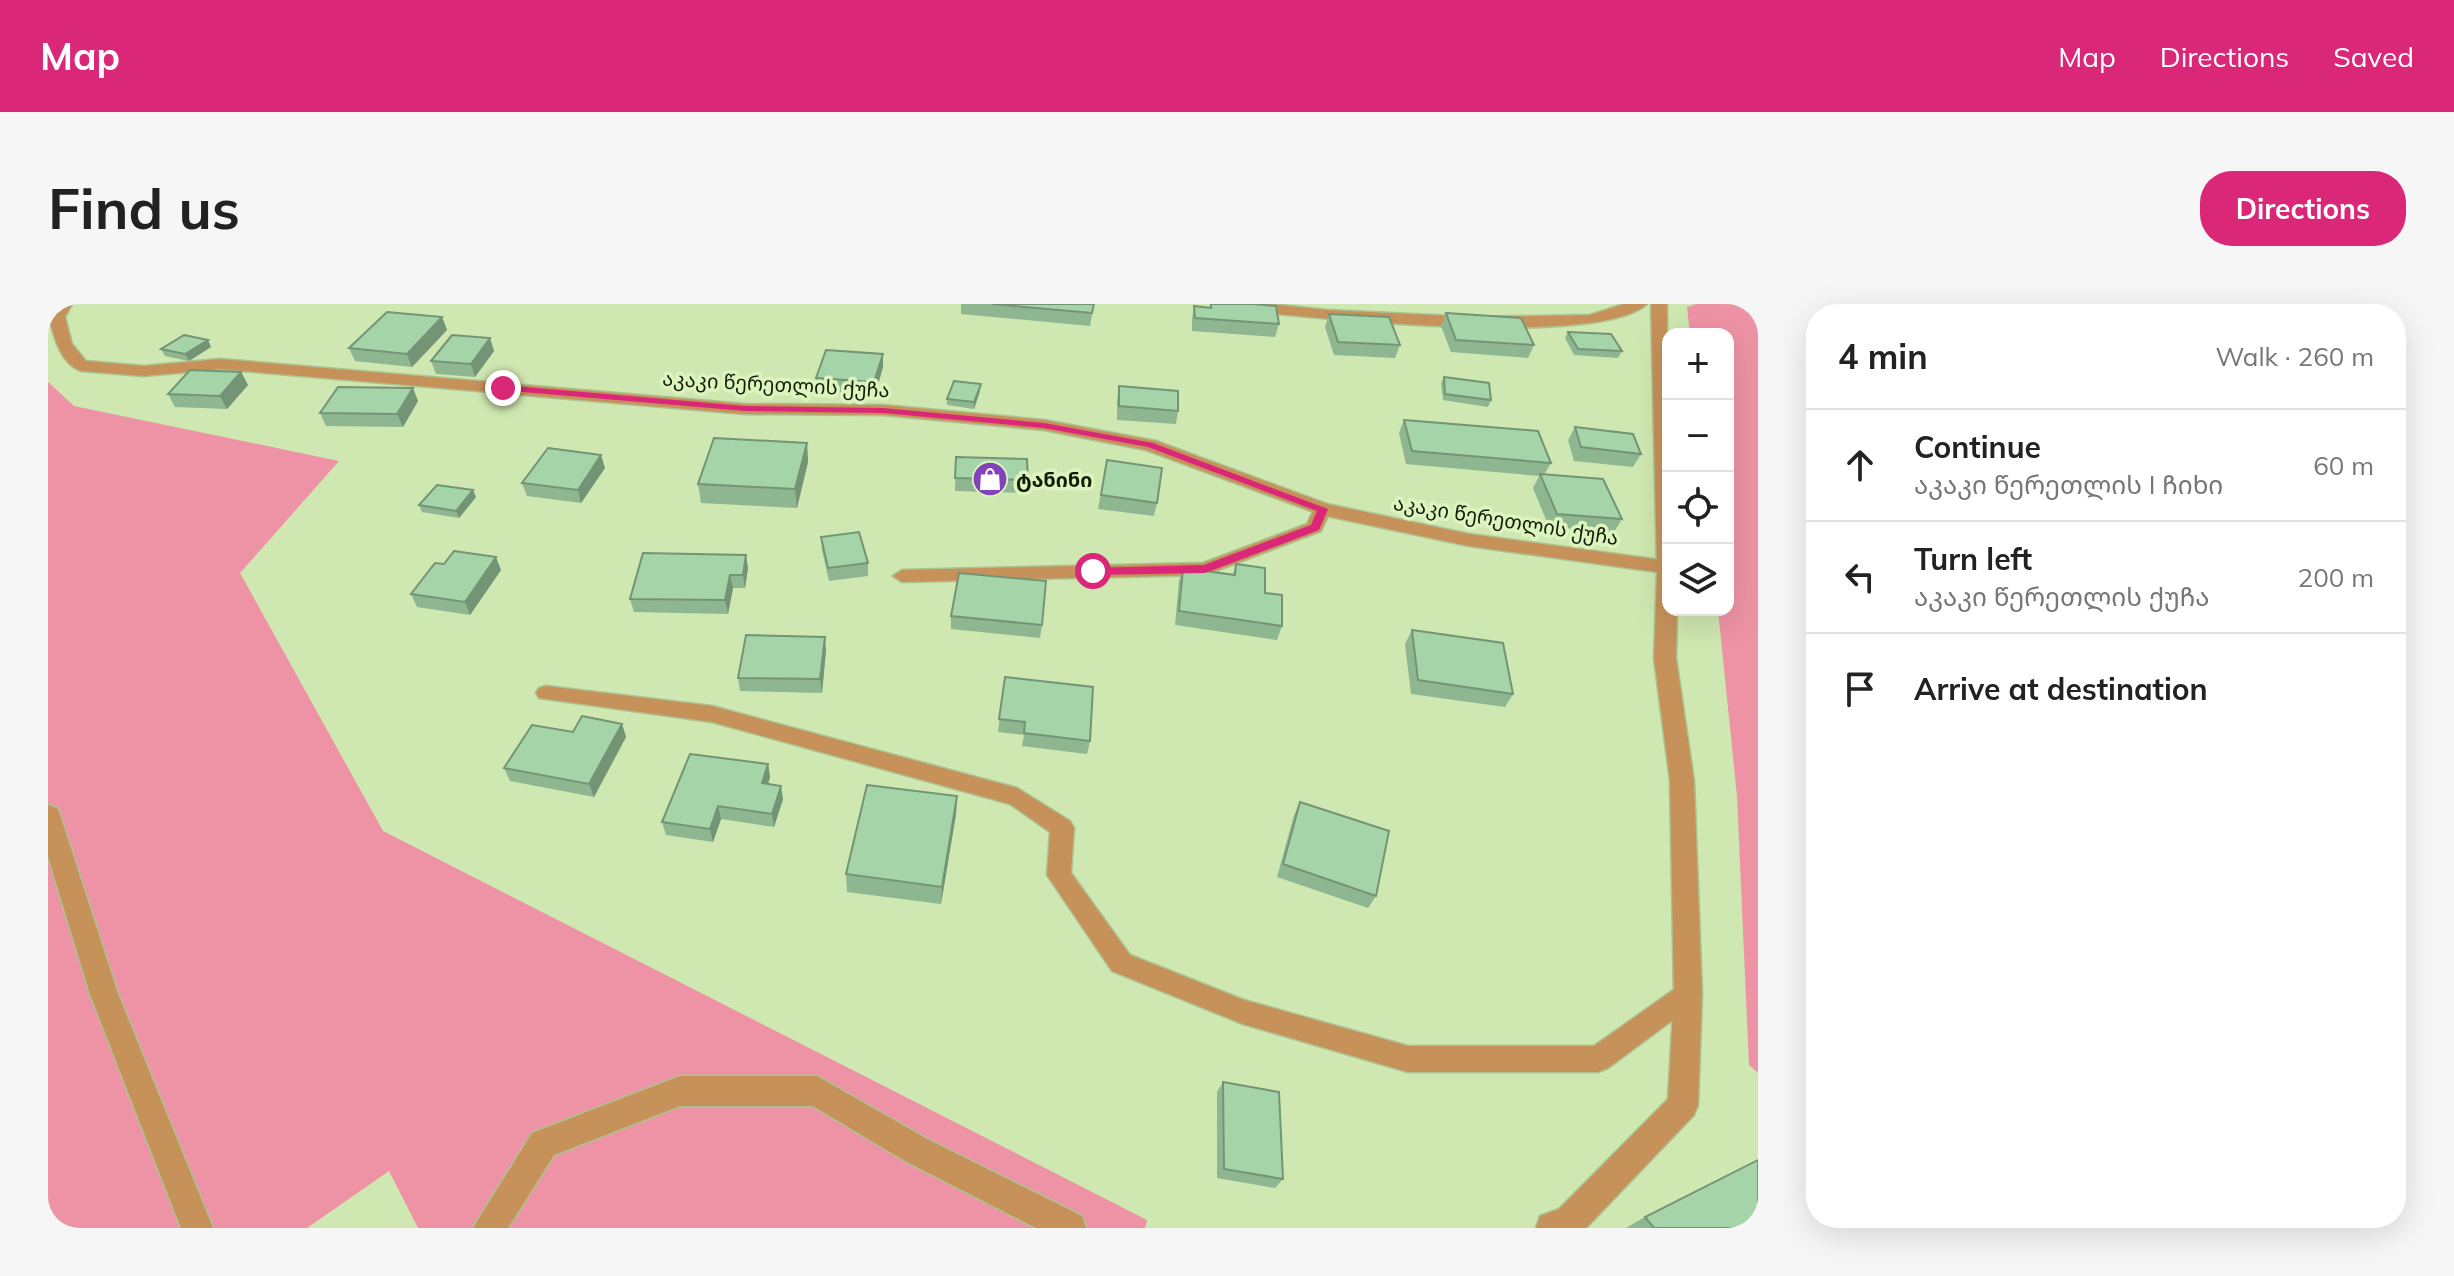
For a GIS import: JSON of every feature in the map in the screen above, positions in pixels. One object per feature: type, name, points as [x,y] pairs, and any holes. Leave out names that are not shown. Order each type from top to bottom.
[{"type":"street","name":"აკაკი წერეთლის ქუჩა","points":[[64,304],[57,317],[64,345],[81,366],[144,371],[220,364],[745,409],[883,410],[1044,425],[1150,445],[1322,509],[1469,540],[1662,566]]},
{"type":"street","points":[[1229,304],[1327,315],[1474,322],[1592,320],[1639,304]]},
{"type":"street","points":[[1659,304],[1666,544]]},
{"type":"street","points":[[1552,1228],[1569,1222],[1683,1105],[1688,994],[1682,781],[1665,658],[1666,616]]},
{"type":"street","points":[[48,815],[104,994],[197,1228]]},
{"type":"street","points":[[489,1228],[543,1144],[680,1091],[817,1091],[916,1150],[1070,1228]]},
{"type":"lane","points":[[902,576],[1205,569],[1315,527],[1322,509]]},
{"type":"lane","points":[[546,693],[712,714],[1017,797],[1062,828],[1059,875],[1121,963],[1243,1012],[1408,1059],[1598,1059],[1688,994]]},
{"type":"shaded area","points":[[1696,304],[1758,304],[1758,1073],[1749,1065],[1737,796],[1719,616],[1734,616],[1734,328],[1689,328],[1687,307]]},
{"type":"shaded area","points":[[48,382],[74,406],[339,461],[240,573],[383,831],[1147,1220],[1145,1228],[418,1228],[389,1171],[307,1228],[48,1228]]},
{"type":"building","points":[[992,304],[1094,304],[1092,313]]},
{"type":"building","points":[[1211,304],[1276,306],[1279,324],[1195,318],[1194,306],[1211,308]]},
{"type":"building","points":[[387,312],[442,317],[407,354],[349,348]]},
{"type":"building","points":[[1446,313],[1521,318],[1534,345],[1456,340]]},
{"type":"building","points":[[1329,314],[1389,317],[1400,345],[1338,342]]},
{"type":"building","points":[[1568,332],[1611,334],[1622,351],[1578,349]]},
{"type":"building","points":[[184,335],[208,340],[185,354],[161,349]]},
{"type":"building","points":[[452,335],[490,338],[471,364],[431,361]]},
{"type":"building","points":[[826,350],[883,354],[874,382],[816,378]]},
{"type":"building","points":[[190,370],[241,372],[220,396],[168,394]]},
{"type":"building","points":[[1444,377],[1489,383],[1491,400],[1445,394]]},
{"type":"building","points":[[954,381],[981,384],[974,402],[947,399]]},
{"type":"building","points":[[1119,386],[1178,391],[1178,411],[1119,406]]},
{"type":"building","points":[[338,387],[413,388],[397,414],[320,413]]},
{"type":"building","points":[[1404,420],[1538,431],[1551,463],[1412,451]]},
{"type":"building","points":[[1575,427],[1633,434],[1641,454],[1581,447]]},
{"type":"building","points":[[714,438],[807,443],[795,489],[698,484]]},
{"type":"building","points":[[548,448],[601,455],[578,490],[522,483]]},
{"type":"building","points":[[956,457],[1027,459],[1028,480],[955,478]]},
{"type":"building","points":[[1107,460],[1162,468],[1157,503],[1101,495]]},
{"type":"building","points":[[1540,474],[1603,479],[1622,519],[1557,514]]},
{"type":"building","points":[[437,485],[473,490],[456,511],[419,505]]},
{"type":"building","points":[[859,532],[868,563],[828,568],[821,537]]},
{"type":"building","points":[[454,551],[496,557],[465,602],[411,594],[435,563],[444,564]]},
{"type":"building","points":[[643,553],[746,555],[743,575],[730,575],[725,600],[630,599]]},
{"type":"building","points":[[1236,564],[1265,568],[1265,593],[1282,595],[1282,626],[1179,611],[1183,568],[1235,575]]},
{"type":"building","points":[[959,573],[1046,581],[1042,625],[951,616]]},
{"type":"building","points":[[1412,630],[1503,643],[1513,694],[1418,680]]},
{"type":"building","points":[[746,635],[825,637],[820,679],[738,678]]},
{"type":"building","points":[[1005,677],[1093,687],[1090,741],[1024,733],[1025,722],[999,719]]},
{"type":"building","points":[[582,716],[622,724],[589,784],[504,768],[532,725],[573,732]]},
{"type":"building","points":[[690,754],[768,764],[762,783],[781,786],[772,814],[718,806],[710,829],[662,822]]},
{"type":"building","points":[[867,785],[957,796],[942,887],[846,874]]},
{"type":"building","points":[[1300,802],[1389,831],[1376,896],[1283,864]]},
{"type":"building","points":[[1223,1082],[1279,1092],[1283,1179],[1224,1169]]},
{"type":"building","points":[[1758,1160],[1758,1228],[1654,1228],[1645,1217]]},
{"type":"place","name":"ტანინი","points":[[990,479]]},
{"type":"route","points":[[503,388],[745,409],[883,410],[1044,425],[1150,445],[1322,509],[1315,527],[1205,569],[1093,571]]}]
